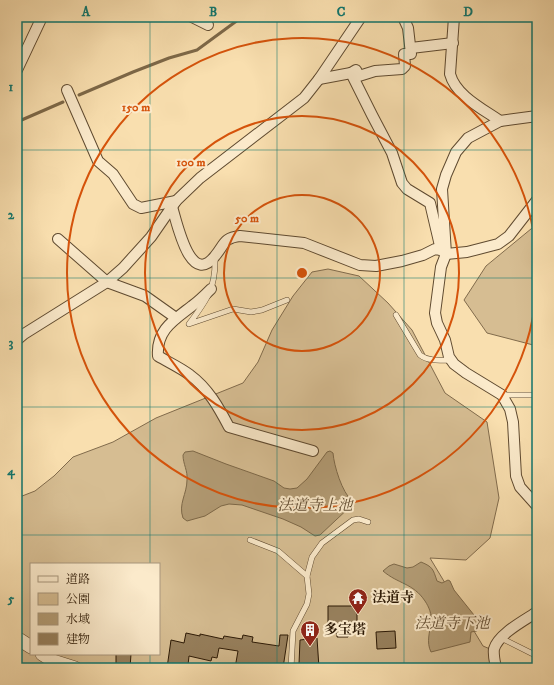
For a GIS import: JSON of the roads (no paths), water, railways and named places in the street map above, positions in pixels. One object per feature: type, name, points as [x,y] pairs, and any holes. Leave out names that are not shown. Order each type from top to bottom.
[{"type":"street","points":[[17,70],[42,17]]},
{"type":"street","points":[[192,17],[208,25]]},
{"type":"street","points":[[17,340],[24,334],[108,282],[123,268],[151,237],[174,204],[200,178],[304,98],[319,79],[361,17]]},
{"type":"street","points":[[319,79],[351,73],[356,70],[359,76],[375,71],[402,69],[405,66],[404,54],[411,54],[408,28],[403,17]]},
{"type":"street","points":[[454,17],[450,74],[451,81],[462,94],[500,121]]},
{"type":"street","points":[[410,48],[452,43]]},
{"type":"street","points":[[351,73],[392,153],[402,183],[407,188],[430,202],[443,252]]},
{"type":"street","points":[[67,90],[98,161],[113,174],[133,204],[141,208],[174,204]]},
{"type":"street","points":[[537,116],[500,121],[468,138],[456,152],[446,175],[442,189],[443,252],[435,313],[437,323],[445,340],[451,360],[454,364],[502,395],[510,409],[514,422],[516,476],[520,486],[537,506]]},
{"type":"street","points":[[174,204],[184,248],[190,258],[196,263],[203,265],[209,262],[225,242],[232,237],[240,236],[304,243],[360,264],[376,266],[423,255],[435,249],[443,252],[467,252],[498,244],[509,236],[537,200]]},
{"type":"street","points":[[58,239],[108,282],[145,296],[176,318]]},
{"type":"street","points":[[211,289],[167,326],[160,338],[157,349],[158,356],[190,374],[204,387],[218,406],[229,427],[312,451]]},
{"type":"street","points":[[496,668],[494,651],[496,644],[506,632],[537,612]]},
{"type":"street","points":[[17,638],[30,646]]},
{"type":"street","points":[[44,655],[53,661],[75,668]]},
{"type":"lane","points":[[215,256],[216,269],[211,289],[206,302],[189,324],[234,309],[251,312],[262,310],[287,300]]},
{"type":"lane","points":[[396,316],[420,355],[429,359],[451,360]]},
{"type":"lane","points":[[502,395],[537,395]]},
{"type":"lane","points":[[291,668],[293,631],[307,604],[309,594],[307,576],[312,557],[322,543],[353,520],[359,519],[368,522]]},
{"type":"lane","points":[[250,540],[278,551],[307,576]]},
{"type":"lane","points":[[502,638],[537,656]]},
{"type":"water","name":"法道寺上池","points":[[193,451],[274,481],[284,488],[290,489],[297,488],[307,479],[327,452],[330,451],[333,453],[339,478],[345,492],[352,501],[352,505],[320,535],[315,536],[301,527],[283,519],[242,505],[229,504],[221,506],[205,516],[187,521],[183,518],[182,513],[182,504],[187,485],[183,455],[185,452]]},
{"type":"water","name":"法道寺下池","points":[[421,562],[428,565],[432,569],[437,581],[442,583],[448,580],[450,581],[454,590],[478,620],[477,631],[471,632],[470,642],[431,652],[429,641],[431,616],[426,603],[420,595],[410,587],[394,579],[383,571],[394,564],[407,568],[413,567]]},
{"type":"waterway","points":[[79,95],[169,58],[197,50],[242,17]]},
{"type":"waterway","points":[[17,122],[63,102]]},
{"type":"place","name":"法道寺","points":[[358,615]]},
{"type":"place","name":"多宝塔","points":[[310,647]]}]
